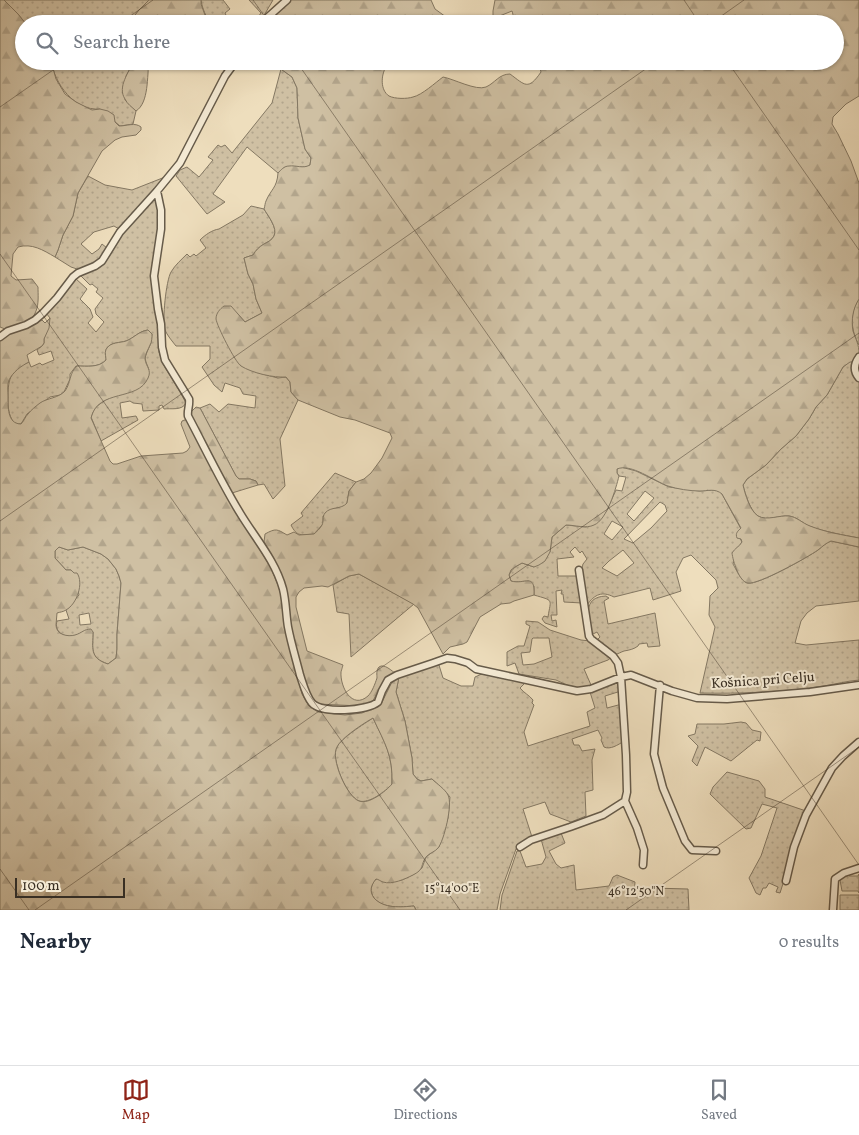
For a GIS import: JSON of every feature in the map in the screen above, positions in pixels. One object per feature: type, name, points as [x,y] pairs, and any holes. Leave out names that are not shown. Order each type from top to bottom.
[{"type":"street","points":[[270,15],[287,0]]},
{"type":"street","points":[[0,337],[8,330],[26,325],[35,320],[58,298],[72,278],[102,261],[120,232],[180,163],[230,70]]},
{"type":"street","name":"Košnica pri Celju","points":[[157,191],[161,210],[161,229],[154,276],[165,360],[189,399],[190,406],[187,411],[192,424],[240,513],[274,566],[283,589],[288,630],[300,673],[308,696],[313,704],[319,708],[339,710],[367,707],[378,702],[388,680],[446,658],[468,663],[476,669],[577,691],[591,689],[631,675],[697,698],[727,699],[810,692],[859,685]]},
{"type":"street","points":[[859,357],[854,371],[859,378]]},
{"type":"street","points":[[579,570],[589,636],[591,640],[618,662],[621,677],[626,755],[627,792],[625,801],[644,850],[643,865]]},
{"type":"street","points":[[660,685],[654,754],[663,788],[685,841],[692,850],[716,851]]},
{"type":"street","points":[[786,881],[794,847],[810,808],[832,768],[859,742]]},
{"type":"street","points":[[520,847],[531,840],[603,815],[625,801]]},
{"type":"street","points":[[833,910],[836,879],[844,872],[859,868]]},
{"type":"green space","points":[[0,0],[4,0],[19,15],[15,15],[15,70],[54,70],[56,79],[65,94],[76,102],[92,110],[108,111],[114,115],[115,122],[119,126],[134,124],[141,127],[141,130],[136,135],[115,140],[102,151],[78,193],[73,216],[63,235],[55,257],[33,247],[18,247],[13,254],[11,276],[16,280],[32,279],[38,287],[36,311],[28,321],[5,329],[0,327]]},
{"type":"green space","points":[[4,0],[149,0],[135,15],[18,14]]},
{"type":"green space","points":[[149,0],[201,0],[205,15],[135,15]]},
{"type":"green space","points":[[201,0],[223,0],[230,9],[225,13],[226,15],[206,15]]},
{"type":"green space","points":[[249,0],[273,0],[264,15],[260,15],[261,13]]},
{"type":"green space","points":[[290,0],[431,0],[435,9],[443,15],[277,15]]},
{"type":"green space","points":[[495,0],[859,0],[859,96],[846,104],[833,117],[832,124],[851,161],[859,183],[859,299],[854,310],[852,323],[859,354],[852,362],[843,367],[827,395],[816,407],[796,436],[766,465],[747,479],[743,485],[750,506],[758,516],[765,518],[792,517],[816,528],[859,538],[859,547],[831,541],[813,554],[783,570],[762,580],[748,583],[739,575],[732,553],[742,542],[736,535],[741,528],[722,494],[714,490],[696,491],[675,488],[662,484],[636,470],[629,468],[617,469],[619,476],[613,495],[607,510],[599,522],[588,527],[566,525],[552,537],[550,552],[545,561],[534,567],[522,563],[511,570],[509,575],[511,581],[531,582],[534,588],[534,595],[501,604],[480,617],[467,642],[450,647],[443,654],[418,608],[359,574],[349,576],[328,587],[304,588],[296,597],[296,607],[307,651],[343,665],[341,678],[345,690],[352,699],[362,700],[368,696],[377,678],[379,667],[388,668],[396,674],[384,683],[372,703],[360,706],[318,704],[308,689],[303,674],[290,627],[285,589],[277,565],[264,542],[265,534],[276,530],[287,535],[294,532],[299,535],[314,534],[322,525],[327,511],[342,507],[347,503],[349,491],[356,482],[364,479],[371,473],[382,458],[392,438],[390,433],[355,420],[340,417],[298,400],[291,392],[290,382],[286,377],[275,377],[251,371],[241,366],[217,323],[217,315],[224,306],[231,306],[245,322],[262,313],[244,258],[253,255],[259,247],[270,241],[274,236],[274,226],[264,209],[266,201],[275,185],[278,173],[287,166],[305,167],[310,165],[311,158],[305,149],[298,118],[297,88],[292,77],[282,70],[385,70],[382,82],[386,93],[392,97],[410,98],[428,89],[443,77],[482,88],[506,74],[510,74],[523,83],[529,84],[537,78],[540,70],[844,70],[844,15],[513,15],[512,11],[502,15],[493,15]]},
{"type":"green space","points":[[53,70],[129,70],[126,76],[125,100],[136,111],[133,124],[120,126],[100,109],[82,106],[67,94]]},
{"type":"green space","points":[[130,70],[148,70],[145,96],[136,111],[128,104],[123,94],[122,90]]},
{"type":"green space","points":[[281,70],[282,70],[292,77],[297,88],[298,118],[305,149],[311,158],[310,165],[306,167],[285,167],[278,173],[247,147],[213,194],[225,202],[207,214],[176,176],[180,170],[187,167],[199,177],[213,160],[208,157],[218,145],[221,147],[225,145],[232,153],[272,103]]},
{"type":"green space","points":[[88,176],[105,185],[132,190],[165,177],[119,229],[114,226],[94,232],[81,244],[92,254],[102,244],[107,248],[96,262],[80,270],[55,257],[63,235],[73,216],[78,193]]},
{"type":"green space","points":[[154,199],[158,200],[158,228],[151,275],[159,332],[159,352],[163,364],[186,403],[179,408],[164,409],[162,405],[159,406],[159,410],[143,411],[142,404],[130,401],[120,403],[122,418],[136,416],[138,420],[101,441],[91,417],[93,411],[97,406],[116,395],[149,370],[145,358],[151,343],[152,334],[148,330],[126,341],[109,346],[106,351],[106,360],[103,363],[92,366],[76,366],[70,374],[70,379],[64,392],[50,397],[27,414],[21,424],[14,423],[9,413],[8,390],[14,371],[29,362],[31,367],[54,360],[51,351],[39,355],[37,350],[44,343],[50,318],[46,313],[75,278],[87,289],[80,299],[90,309],[93,317],[88,323],[96,332],[104,322],[96,314],[95,309],[103,298],[96,292],[98,289],[92,284],[90,285],[80,275],[95,269],[127,226]]},
{"type":"green space","points":[[251,206],[264,209],[272,222],[275,233],[270,241],[259,247],[253,255],[244,258],[262,313],[245,322],[237,313],[255,372],[278,378],[286,377],[290,382],[291,392],[298,400],[280,439],[285,486],[273,499],[264,484],[258,485],[256,481],[239,479],[236,476],[200,408],[210,404],[219,412],[228,404],[255,408],[256,396],[243,394],[240,388],[225,383],[222,392],[214,385],[202,367],[210,359],[210,346],[176,346],[167,334],[164,325],[166,292],[173,269],[187,254],[190,257],[194,254],[196,256],[206,248],[200,240],[204,236],[243,215]]},
{"type":"green space","points":[[859,299],[859,345],[854,334],[852,316]]},
{"type":"green space","points":[[50,318],[44,343],[27,355],[29,362],[13,374],[9,380],[8,409],[13,421],[21,424],[40,403],[56,397],[65,391],[77,366],[92,366],[103,363],[106,360],[106,351],[109,346],[126,341],[148,330],[152,334],[145,357],[149,371],[148,378],[136,390],[101,402],[91,418],[110,461],[113,464],[117,464],[141,456],[183,453],[187,451],[190,447],[181,424],[182,421],[187,419],[229,499],[271,568],[280,590],[286,632],[302,694],[309,706],[318,712],[345,715],[362,713],[381,704],[392,682],[399,677],[396,692],[405,721],[413,774],[421,781],[432,779],[445,791],[449,800],[449,814],[440,844],[437,849],[426,857],[421,869],[417,873],[394,882],[387,883],[376,879],[371,890],[372,895],[378,902],[393,907],[414,906],[416,910],[0,910],[0,339],[42,320],[45,323]],"holes":[[[59,547],[68,550],[83,547],[101,554],[108,559],[119,576],[121,583],[116,658],[108,664],[98,659],[93,652],[93,632],[91,629],[69,636],[58,631],[56,624],[57,613],[63,612],[73,603],[78,593],[80,582],[77,573],[66,570],[55,558],[55,551]],[[373,718],[390,757],[392,784],[377,797],[363,802],[354,798],[345,785],[338,768],[335,752],[343,739]]]},
{"type":"green space","points":[[850,361],[859,381],[859,538],[815,528],[792,517],[762,518],[758,516],[750,506],[743,485],[747,479],[766,465],[796,436],[816,407],[827,395],[843,367]]},
{"type":"green space","points":[[196,407],[200,408],[236,476],[239,479],[256,481],[258,485],[232,493],[190,413]]},
{"type":"green space","points":[[621,467],[636,471],[669,487],[699,491],[719,491],[741,529],[737,533],[742,542],[733,564],[747,583],[753,583],[782,570],[812,554],[831,541],[859,547],[859,601],[816,606],[801,621],[795,643],[806,645],[859,640],[859,680],[778,691],[700,693],[715,627],[709,615],[710,596],[718,588],[716,580],[691,555],[683,558],[676,572],[681,591],[653,600],[650,588],[614,597],[602,594],[593,598],[587,605],[582,568],[587,559],[582,551],[580,553],[575,547],[570,552],[574,557],[557,559],[558,576],[576,576],[579,579],[582,603],[564,602],[563,594],[561,594],[562,590],[556,591],[557,615],[551,615],[552,621],[556,620],[557,627],[545,623],[542,619],[544,616],[548,617],[550,601],[534,595],[534,586],[529,581],[514,582],[511,581],[509,575],[514,568],[522,563],[534,567],[550,552],[552,537],[566,525],[586,527],[606,512],[616,490],[622,491],[626,477],[619,476],[617,469]],"holes":[[[645,491],[654,498],[634,521],[627,514]],[[660,502],[665,505],[667,511],[633,543],[624,539]],[[612,521],[623,527],[612,540],[604,534]],[[623,550],[634,563],[617,576],[602,568]]]},
{"type":"green space","points":[[335,473],[356,482],[349,491],[347,503],[345,506],[323,516],[323,524],[314,534],[303,535],[297,533],[291,525],[303,516],[301,513]]},
{"type":"green space","points":[[59,547],[68,550],[83,547],[101,554],[116,569],[121,583],[117,649],[116,658],[108,664],[98,659],[93,652],[93,632],[66,636],[58,631],[57,621],[69,619],[66,610],[79,595],[74,573],[71,570],[66,570],[55,558],[55,551]],"holes":[[[89,613],[91,624],[80,625],[79,615]]]},
{"type":"green space","points":[[359,574],[414,604],[351,657],[349,614],[337,612],[333,585],[349,576]]},
{"type":"green space","points":[[606,596],[609,598],[604,601],[608,624],[655,613],[660,646],[648,647],[647,643],[639,644],[633,649],[614,655],[596,641],[600,637],[597,632],[591,635],[588,610],[593,600]]},
{"type":"green space","points":[[526,621],[538,622],[550,630],[590,641],[612,657],[584,669],[591,685],[579,688],[556,680],[519,674],[515,663],[507,666],[507,652],[518,646],[524,646],[530,626],[526,624]],"holes":[[[549,638],[552,657],[534,664],[523,665],[521,653],[530,652],[532,639]]]},
{"type":"green space","points":[[438,662],[443,678],[461,686],[473,686],[475,677],[484,673],[526,682],[520,688],[533,700],[532,703],[534,705],[524,732],[528,746],[590,726],[587,712],[595,708],[590,692],[620,682],[621,691],[605,696],[607,708],[622,704],[624,741],[606,748],[598,730],[572,739],[574,745],[579,745],[582,751],[595,749],[592,760],[593,790],[585,792],[586,816],[571,822],[550,814],[545,802],[523,809],[532,837],[521,842],[516,849],[500,894],[497,910],[416,910],[414,906],[387,906],[374,898],[371,890],[376,879],[402,880],[422,868],[426,857],[439,847],[448,818],[450,797],[432,779],[421,781],[413,774],[405,721],[396,692],[399,677]]},
{"type":"green space","points":[[373,718],[390,757],[392,784],[372,799],[359,801],[354,798],[341,777],[335,752],[339,743]]},
{"type":"green space","points":[[746,723],[752,730],[761,732],[760,741],[757,740],[731,761],[705,747],[697,766],[692,761],[698,746],[688,736],[695,734],[697,724]]},
{"type":"green space","points":[[727,772],[759,781],[765,789],[765,797],[806,811],[780,893],[776,892],[778,887],[769,883],[766,888],[763,888],[760,895],[756,893],[749,878],[761,856],[777,808],[762,804],[751,828],[746,829],[710,794],[713,787]]},
{"type":"green space","points":[[561,833],[565,843],[549,851],[556,864],[561,868],[574,865],[576,890],[609,886],[613,877],[617,875],[635,882],[634,896],[636,897],[651,888],[688,889],[689,910],[500,910],[502,895],[517,851],[520,851],[526,867],[542,864],[546,857],[541,839]]},
{"type":"green space","points":[[847,872],[849,876],[858,876],[859,874],[859,893],[858,891],[842,891],[841,876]]},
{"type":"green space","points":[[840,895],[859,895],[859,910],[840,910]]}]
